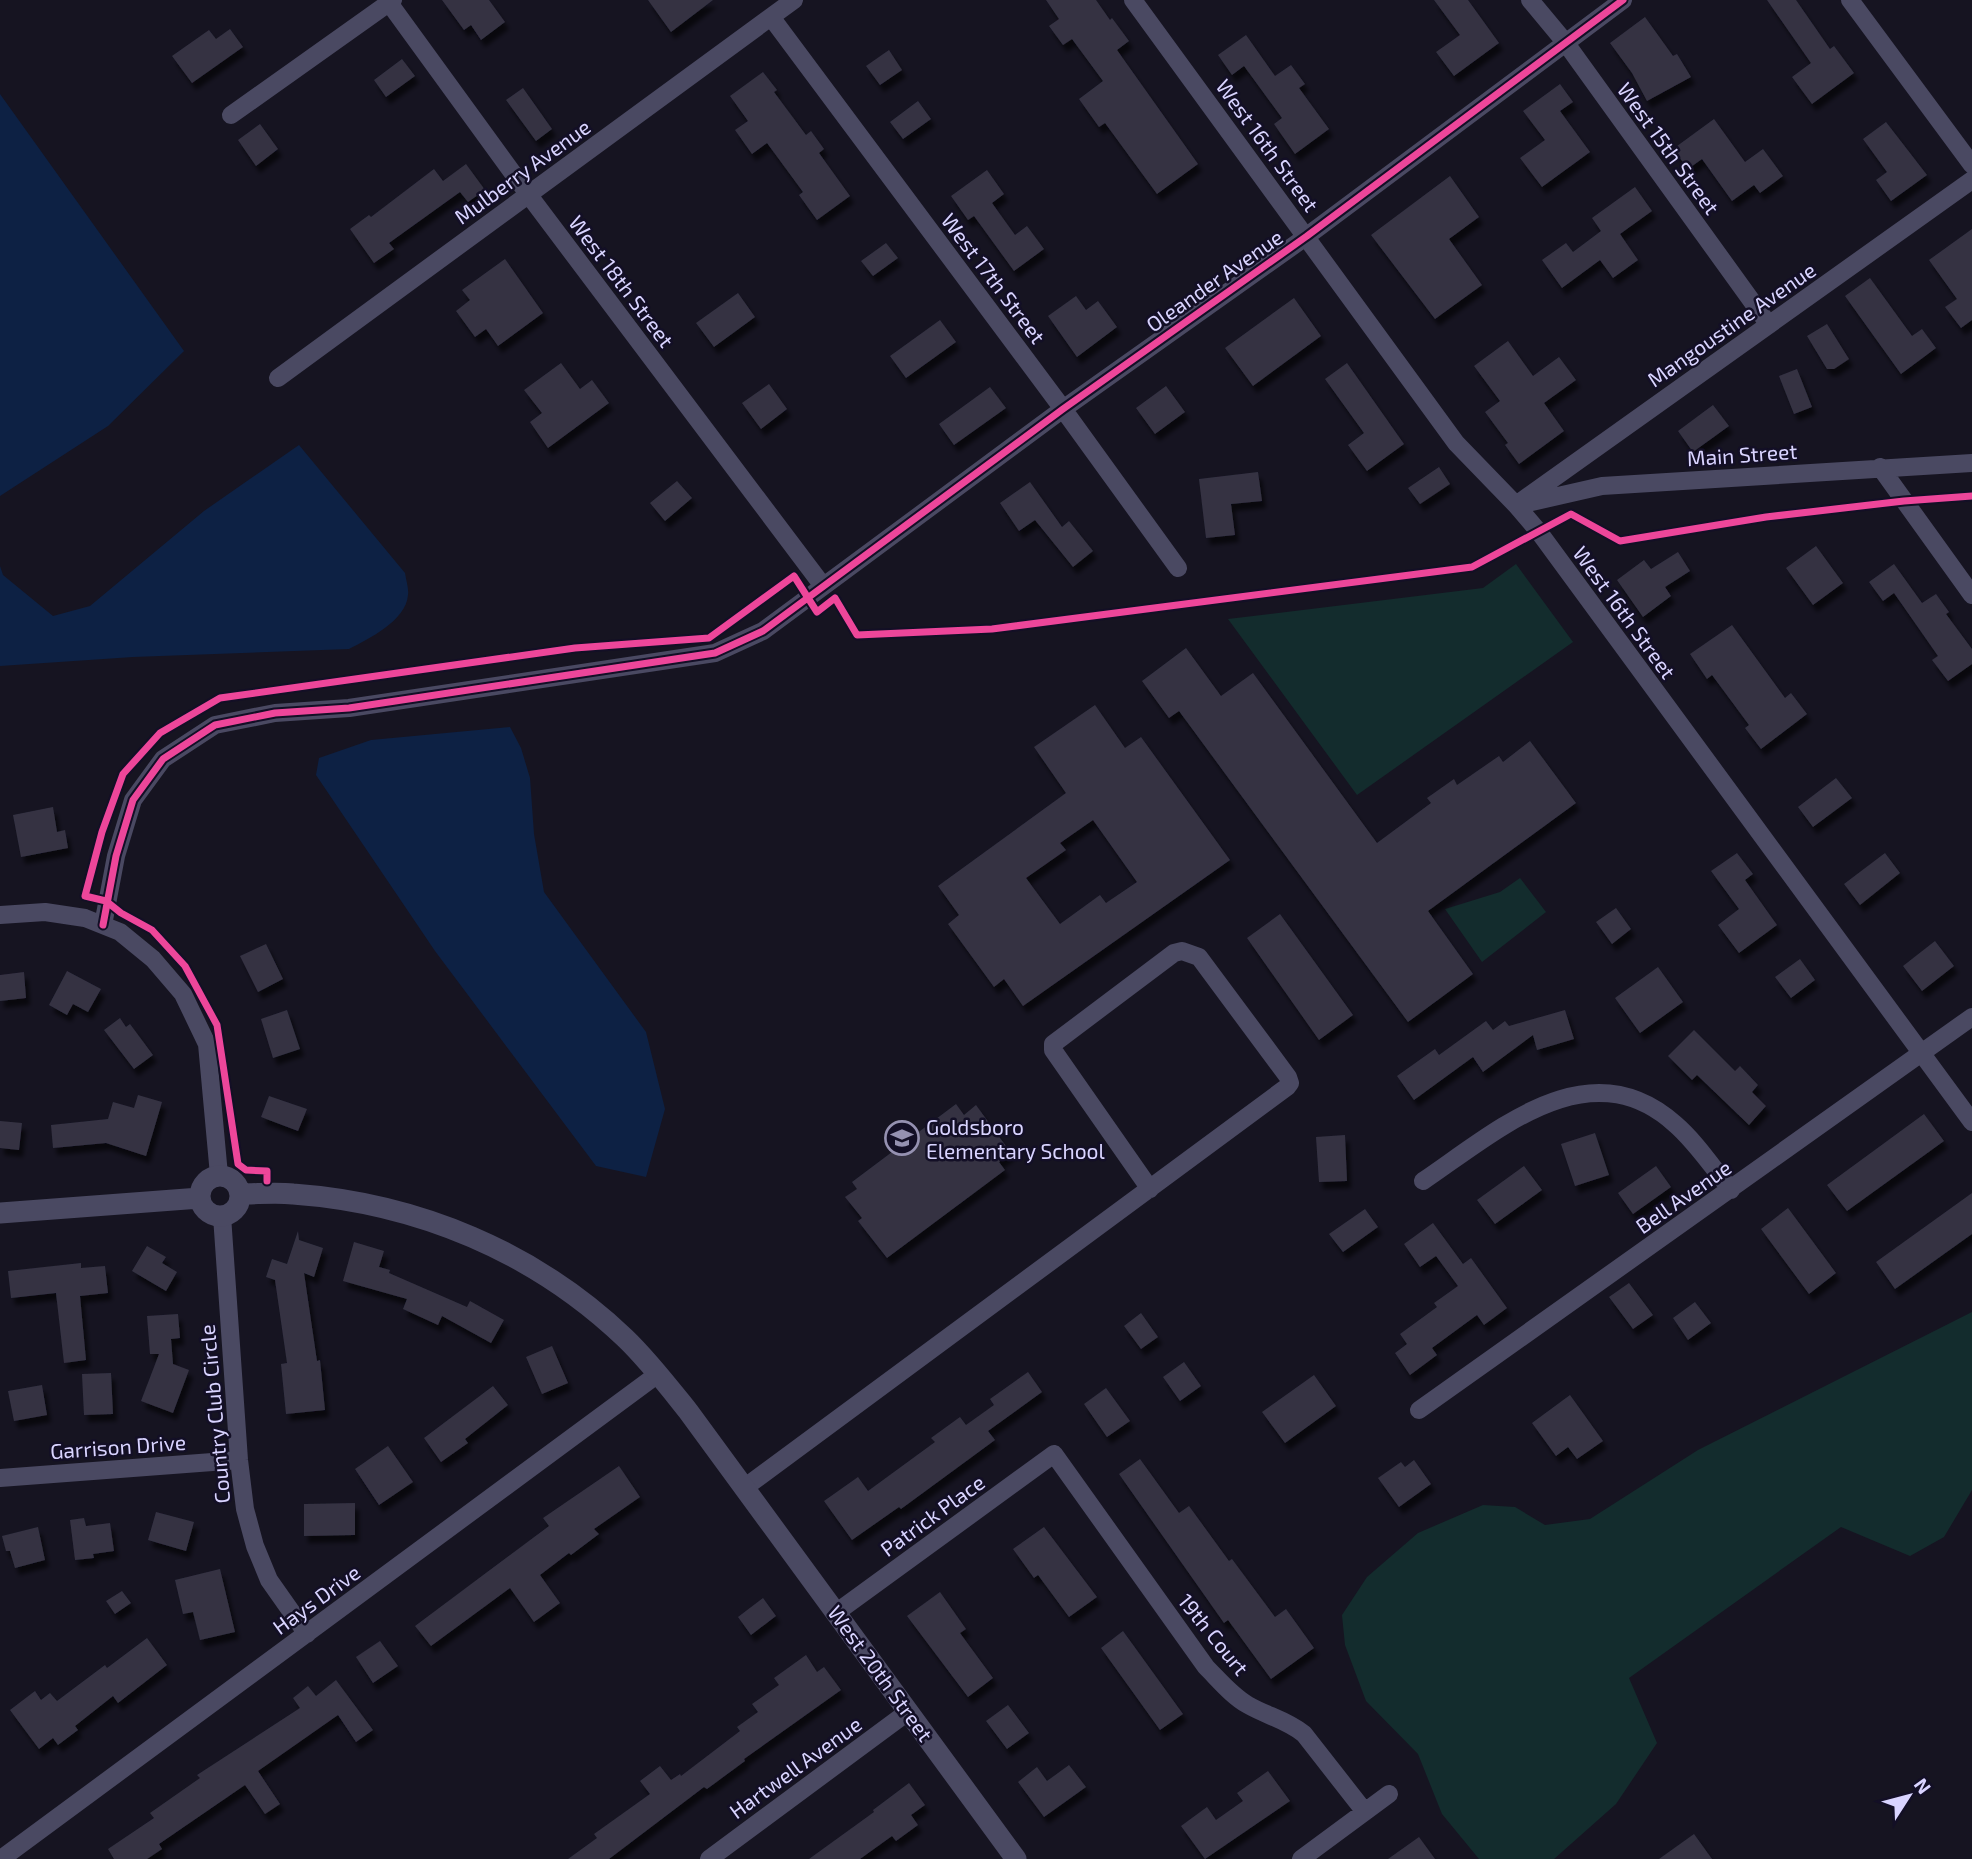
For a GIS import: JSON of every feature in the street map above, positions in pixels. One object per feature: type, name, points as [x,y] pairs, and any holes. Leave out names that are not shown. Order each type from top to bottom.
[{"type":"street","name":"Mulberry Avenue","points":[[278,378],[794,0]]},
{"type":"street","name":"West 16th Street","points":[[1133,0],[1456,443],[1516,505],[1972,1122]]},
{"type":"street","name":"West 15th Street","points":[[1530,0],[1565,42],[1769,325]]},
{"type":"street","name":"Oleander Avenue","points":[[103,925],[116,856],[134,800],[163,759],[215,724],[275,713],[349,708],[715,653],[763,631],[1063,409],[1307,236],[1623,0]]},
{"type":"street","points":[[1850,0],[1972,165]]},
{"type":"street","points":[[231,115],[389,1]]},
{"type":"street","name":"West 18th Street","points":[[389,1],[528,194],[823,586]]},
{"type":"street","name":"West 17th Street","points":[[771,17],[1178,568]]},
{"type":"street","name":"Mangoustine Avenue","points":[[1516,505],[1972,180]]},
{"type":"street","name":"Main Street","points":[[1516,505],[1602,486],[1972,463]]},
{"type":"street","points":[[1880,467],[1972,595]]},
{"type":"street","points":[[0,915],[45,912],[85,918],[120,932],[153,959],[183,993],[207,1044],[219,1175]]},
{"type":"street","points":[[744,1488],[1150,1189],[1290,1083],[1199,957],[1182,951],[1174,953],[1058,1039],[1053,1044],[1052,1051],[1150,1189]]},
{"type":"street","name":"Bell Avenue","points":[[1419,1410],[1972,1017]]},
{"type":"street","points":[[1423,1181],[1526,1112],[1565,1096],[1596,1092],[1626,1095],[1651,1107],[1676,1124],[1731,1190]]},
{"type":"street","points":[[219,1175],[233,1180],[240,1194],[234,1210],[222,1216],[209,1213],[200,1198],[204,1183],[219,1175]]},
{"type":"street","name":"West 20th Street","points":[[240,1194],[293,1194],[362,1203],[423,1217],[485,1241],[532,1266],[589,1306],[626,1339],[658,1374],[837,1612],[1016,1859]]},
{"type":"street","points":[[0,1213],[200,1198]]},
{"type":"street","name":"Country Club Circle","points":[[222,1216],[245,1510],[255,1546],[269,1580],[307,1634]]},
{"type":"street","name":"Hays Drive","points":[[1,1859],[658,1374]]},
{"type":"street","name":"Patrick Place","points":[[837,1612],[1054,1454]]},
{"type":"street","name":"19th Court","points":[[1054,1454],[1206,1667],[1230,1692],[1248,1705],[1291,1724],[1304,1734],[1365,1812]]},
{"type":"street","name":"Garrison Drive","points":[[0,1478],[239,1460]]},
{"type":"street","name":"Hartwell Avenue","points":[[709,1859],[909,1711]]},
{"type":"street","points":[[1301,1859],[1389,1794]]},
{"type":"green space","points":[[1516,564],[1573,642],[1357,795],[1228,619],[1483,588]]},
{"type":"green space","points":[[1520,878],[1546,912],[1482,962],[1445,909],[1500,892]]},
{"type":"green space","points":[[1972,1312],[1972,1490],[1944,1537],[1910,1556],[1841,1527],[1629,1678],[1657,1743],[1616,1804],[1554,1859],[1479,1859],[1442,1814],[1418,1754],[1366,1701],[1345,1645],[1342,1615],[1367,1577],[1418,1533],[1483,1505],[1515,1507],[1545,1525],[1590,1519],[1698,1450]]},
{"type":"water","points":[[0,94],[184,351],[108,426],[0,496]]},
{"type":"water","points":[[299,445],[405,573],[408,593],[406,604],[401,613],[385,628],[349,649],[133,657],[0,666],[0,566],[3,575],[53,616],[90,606],[204,511]]},
{"type":"water","points":[[510,727],[521,748],[530,778],[534,834],[544,892],[646,1032],[665,1109],[646,1177],[596,1166],[435,951],[316,775],[319,758],[371,740]]},
{"type":"building","points":[[442,0],[489,0],[505,22],[481,40],[471,25],[464,30]]},
{"type":"building","points":[[648,0],[713,0],[671,32]]},
{"type":"building","points":[[1046,0],[1096,0],[1129,41],[1117,50],[1198,164],[1157,194],[1105,123],[1099,127],[1079,99],[1103,81],[1072,39],[1063,45],[1049,26],[1059,19]]},
{"type":"building","points":[[1434,0],[1468,0],[1499,43],[1454,76],[1436,52],[1460,35]]},
{"type":"building","points":[[1767,0],[1796,0],[1830,49],[1834,46],[1854,73],[1812,104],[1792,77],[1811,63]]},
{"type":"building","points":[[1645,17],[1673,56],[1677,54],[1691,77],[1647,101],[1632,73],[1610,43]]},
{"type":"building","points":[[230,29],[243,47],[192,83],[172,56],[209,30],[216,39]]},
{"type":"building","points":[[1246,35],[1275,76],[1291,65],[1305,84],[1299,88],[1329,129],[1295,154],[1274,124],[1282,118],[1244,66],[1232,75],[1218,55]]},
{"type":"building","points":[[889,50],[902,70],[880,85],[866,66]]},
{"type":"building","points":[[402,59],[415,76],[386,97],[374,80]]},
{"type":"building","points":[[763,72],[777,90],[774,92],[806,135],[811,131],[824,149],[819,153],[850,196],[817,220],[799,195],[803,192],[767,143],[752,154],[735,130],[748,121],[730,96]]},
{"type":"building","points":[[1560,84],[1573,102],[1560,111],[1590,152],[1542,187],[1520,158],[1545,140],[1523,111]]},
{"type":"building","points":[[523,88],[552,129],[536,141],[506,100]]},
{"type":"building","points":[[918,101],[931,119],[903,139],[890,122]]},
{"type":"building","points":[[1714,119],[1745,162],[1763,149],[1783,176],[1760,193],[1754,185],[1732,201],[1702,159],[1688,169],[1673,149]]},
{"type":"building","points":[[1886,122],[1927,175],[1891,201],[1876,180],[1887,172],[1863,139]]},
{"type":"building","points":[[260,124],[278,149],[256,166],[238,140]]},
{"type":"building","points":[[466,164],[485,190],[468,202],[460,192],[389,243],[394,249],[374,263],[350,229],[369,215],[371,217],[434,169],[443,181]]},
{"type":"building","points":[[987,170],[1004,194],[992,203],[1015,235],[1027,226],[1044,249],[1014,271],[974,216],[968,220],[951,196]]},
{"type":"building","points":[[1450,176],[1479,217],[1449,239],[1482,285],[1435,319],[1371,235]]},
{"type":"building","points":[[1635,187],[1652,211],[1620,234],[1638,260],[1613,278],[1600,260],[1562,288],[1542,260],[1566,243],[1573,252],[1601,231],[1592,218]]},
{"type":"building","points":[[1972,229],[1972,320],[1961,328],[1945,307],[1957,299],[1929,260]]},
{"type":"building","points":[[886,243],[898,258],[873,276],[861,261]]},
{"type":"building","points":[[505,259],[543,313],[498,346],[486,329],[475,337],[456,311],[470,300],[462,290]]},
{"type":"building","points":[[1870,278],[1912,336],[1922,329],[1936,348],[1901,374],[1845,296]]},
{"type":"building","points":[[738,293],[755,317],[714,347],[696,323]]},
{"type":"building","points":[[1076,296],[1086,310],[1098,301],[1117,327],[1077,357],[1048,316]]},
{"type":"building","points":[[1294,298],[1321,336],[1253,386],[1225,348]]},
{"type":"building","points":[[940,320],[956,342],[906,378],[890,356]]},
{"type":"building","points":[[1827,324],[1849,359],[1834,369],[1827,369],[1807,336]]},
{"type":"building","points":[[1508,341],[1533,376],[1559,357],[1576,380],[1544,403],[1564,431],[1519,464],[1505,445],[1508,443],[1485,412],[1500,401],[1474,366]]},
{"type":"building","points":[[561,363],[580,389],[592,380],[609,403],[548,448],[530,422],[542,413],[524,390]]},
{"type":"building","points":[[1347,363],[1404,444],[1367,471],[1348,445],[1364,433],[1325,379]]},
{"type":"building","points":[[1797,369],[1812,407],[1794,414],[1779,376]]},
{"type":"building","points":[[769,384],[787,409],[761,429],[742,403]]},
{"type":"building","points":[[1166,386],[1185,412],[1155,434],[1136,408]]},
{"type":"building","points":[[990,387],[1006,408],[954,445],[939,424]]},
{"type":"building","points":[[1713,405],[1729,426],[1693,452],[1678,431]]},
{"type":"building","points":[[1439,467],[1450,484],[1420,504],[1408,488]]},
{"type":"building","points":[[1258,472],[1262,501],[1231,504],[1235,535],[1206,538],[1199,479]]},
{"type":"building","points":[[677,481],[692,498],[665,521],[650,503]]},
{"type":"building","points":[[1030,482],[1062,527],[1069,521],[1093,551],[1073,567],[1035,520],[1019,531],[1000,503]]},
{"type":"building","points":[[1816,546],[1843,583],[1813,605],[1786,568]]},
{"type":"building","points":[[1678,552],[1690,571],[1665,587],[1671,596],[1643,617],[1617,580],[1644,560],[1651,569]]},
{"type":"building","points":[[1894,564],[1922,603],[1936,594],[1949,612],[1946,614],[1972,649],[1972,664],[1948,681],[1932,660],[1938,656],[1894,593],[1883,601],[1869,582]]},
{"type":"building","points":[[1732,625],[1785,698],[1791,693],[1807,714],[1761,749],[1745,728],[1749,725],[1712,675],[1707,679],[1690,654]]},
{"type":"building","points":[[1186,648],[1221,696],[1253,673],[1377,843],[1431,803],[1427,798],[1454,779],[1457,785],[1499,756],[1503,762],[1530,741],[1576,803],[1428,911],[1473,974],[1408,1022],[1179,711],[1169,718],[1142,681]]},
{"type":"building","points":[[1095,705],[1125,748],[1141,737],[1230,860],[1023,1006],[1004,979],[994,987],[948,924],[959,915],[938,886],[1066,793],[1034,747]],"holes":[[[1093,820],[1137,882],[1106,903],[1100,895],[1060,924],[1026,878],[1066,850],[1060,843]]]},
{"type":"building","points":[[1836,778],[1852,798],[1813,827],[1798,807]]},
{"type":"building","points":[[53,807],[57,832],[65,830],[68,848],[21,857],[13,815]]},
{"type":"building","points":[[1737,853],[1753,874],[1745,880],[1777,925],[1739,953],[1718,925],[1739,909],[1711,871]]},
{"type":"building","points":[[1885,853],[1900,873],[1860,905],[1844,884]]},
{"type":"building","points":[[1616,908],[1631,929],[1612,944],[1596,922]]},
{"type":"building","points":[[1280,914],[1353,1015],[1319,1040],[1247,938]]},
{"type":"building","points":[[1935,941],[1954,966],[1922,991],[1903,966]]},
{"type":"building","points":[[266,944],[283,979],[258,992],[240,956]]},
{"type":"building","points":[[1800,959],[1815,980],[1791,998],[1775,977]]},
{"type":"building","points":[[1658,967],[1683,1002],[1640,1033],[1615,998]]},
{"type":"building","points":[[67,971],[101,989],[88,1012],[73,1004],[67,1015],[49,1005]]},
{"type":"building","points":[[24,972],[26,998],[0,1001],[0,975]]},
{"type":"building","points":[[287,1010],[300,1049],[273,1058],[261,1019]]},
{"type":"building","points":[[1565,1010],[1574,1039],[1537,1050],[1533,1035],[1483,1072],[1473,1057],[1414,1100],[1397,1076],[1435,1049],[1439,1055],[1486,1021],[1493,1030],[1505,1021],[1509,1026]]},
{"type":"building","points":[[120,1018],[126,1027],[130,1024],[153,1055],[134,1069],[104,1030]]},
{"type":"building","points":[[1694,1030],[1735,1071],[1740,1066],[1758,1085],[1752,1092],[1766,1106],[1749,1125],[1697,1075],[1692,1080],[1668,1056]]},
{"type":"building","points":[[138,1095],[162,1102],[146,1156],[106,1143],[53,1148],[51,1125],[108,1119],[113,1102],[134,1108]]},
{"type":"building","points":[[269,1096],[307,1109],[298,1131],[261,1117]]},
{"type":"building","points":[[956,1104],[964,1115],[976,1105],[1011,1153],[999,1162],[1005,1170],[887,1258],[858,1221],[862,1218],[845,1197],[857,1189],[852,1182]]},
{"type":"building","points":[[1924,1114],[1944,1141],[1847,1211],[1827,1185]]},
{"type":"building","points":[[0,1121],[22,1123],[19,1150],[0,1148]]},
{"type":"building","points":[[1595,1133],[1609,1175],[1575,1186],[1561,1144]]},
{"type":"building","points":[[1345,1135],[1347,1181],[1319,1182],[1316,1137]]},
{"type":"building","points":[[1524,1166],[1542,1190],[1495,1224],[1477,1200]]},
{"type":"building","points":[[1656,1166],[1671,1187],[1633,1214],[1618,1193]]},
{"type":"building","points":[[1972,1193],[1972,1234],[1895,1289],[1876,1262]]},
{"type":"building","points":[[1788,1208],[1836,1273],[1809,1294],[1761,1229]]},
{"type":"building","points":[[1365,1209],[1378,1227],[1343,1252],[1329,1234]]},
{"type":"building","points":[[1433,1223],[1463,1264],[1471,1258],[1507,1308],[1484,1325],[1477,1315],[1432,1348],[1437,1355],[1410,1375],[1395,1353],[1407,1344],[1400,1334],[1437,1307],[1434,1303],[1458,1286],[1436,1256],[1420,1267],[1404,1244]]},
{"type":"building","points":[[298,1231],[299,1240],[323,1248],[314,1277],[304,1273],[317,1361],[320,1360],[325,1410],[286,1414],[281,1364],[287,1363],[275,1280],[266,1277],[272,1259],[287,1264]]},
{"type":"building","points":[[354,1242],[384,1251],[379,1267],[390,1270],[389,1273],[467,1307],[470,1301],[504,1320],[491,1343],[442,1316],[438,1325],[403,1309],[407,1299],[343,1281]]},
{"type":"building","points":[[147,1246],[166,1257],[162,1263],[177,1272],[166,1291],[132,1271]]},
{"type":"building","points":[[81,1263],[81,1268],[105,1266],[108,1293],[80,1296],[86,1360],[64,1363],[56,1293],[11,1298],[8,1271]]},
{"type":"building","points":[[1629,1283],[1653,1315],[1633,1329],[1609,1297]]},
{"type":"building","points":[[1695,1302],[1711,1323],[1688,1340],[1673,1318]]},
{"type":"building","points":[[1141,1313],[1158,1337],[1141,1349],[1124,1326]]},
{"type":"building","points":[[178,1314],[180,1338],[171,1339],[173,1364],[189,1370],[173,1413],[141,1401],[159,1354],[150,1354],[147,1316]]},
{"type":"building","points":[[552,1346],[568,1383],[542,1394],[526,1357]]},
{"type":"building","points":[[1184,1362],[1201,1386],[1180,1401],[1163,1377]]},
{"type":"building","points":[[1028,1372],[1042,1392],[988,1431],[995,1440],[901,1509],[899,1507],[852,1540],[824,1501],[858,1477],[868,1491],[935,1442],[931,1438],[960,1417],[966,1425],[994,1405],[990,1399]]},
{"type":"building","points":[[111,1373],[113,1414],[84,1415],[82,1374]]},
{"type":"building","points":[[1314,1375],[1336,1406],[1285,1443],[1262,1412]]},
{"type":"building","points":[[42,1385],[47,1415],[14,1421],[8,1391]]},
{"type":"building","points":[[493,1386],[508,1405],[465,1439],[468,1443],[441,1462],[424,1438]]},
{"type":"building","points":[[1106,1388],[1130,1421],[1107,1437],[1084,1404]]},
{"type":"building","points":[[1570,1395],[1603,1441],[1577,1459],[1568,1447],[1556,1456],[1532,1423]]},
{"type":"building","points":[[388,1446],[413,1482],[379,1505],[355,1469]]},
{"type":"building","points":[[1140,1459],[1179,1513],[1189,1506],[1275,1617],[1286,1609],[1314,1648],[1271,1679],[1228,1620],[1224,1623],[1119,1474]]},
{"type":"building","points":[[1414,1460],[1431,1484],[1399,1507],[1378,1478],[1401,1462],[1405,1467]]},
{"type":"building","points":[[619,1466],[640,1497],[594,1529],[599,1534],[540,1575],[560,1603],[534,1622],[510,1588],[431,1646],[415,1626],[549,1526],[543,1518]]},
{"type":"building","points":[[355,1503],[355,1535],[304,1536],[304,1504]]},
{"type":"building","points":[[156,1512],[194,1522],[186,1551],[148,1540]]},
{"type":"building","points":[[84,1518],[86,1526],[110,1523],[114,1551],[93,1554],[94,1558],[75,1560],[70,1520]]},
{"type":"building","points":[[38,1527],[45,1560],[15,1568],[2,1536]]},
{"type":"building","points":[[1044,1527],[1097,1597],[1069,1617],[1038,1575],[1034,1578],[1013,1549]]},
{"type":"building","points":[[220,1569],[235,1632],[200,1640],[193,1612],[183,1614],[175,1580]]},
{"type":"building","points":[[122,1591],[131,1603],[115,1614],[106,1601]]},
{"type":"building","points":[[940,1592],[966,1629],[960,1633],[993,1678],[968,1697],[907,1616]]},
{"type":"building","points":[[763,1598],[776,1616],[751,1635],[738,1617]]},
{"type":"building","points":[[1123,1631],[1183,1714],[1160,1730],[1101,1648]]},
{"type":"building","points":[[147,1638],[167,1665],[118,1703],[113,1696],[75,1726],[78,1730],[58,1745],[53,1738],[39,1749],[10,1710],[35,1691],[41,1700],[50,1693],[57,1701]]},
{"type":"building","points":[[380,1641],[398,1666],[373,1683],[356,1657]]},
{"type":"building","points":[[806,1655],[817,1672],[824,1667],[841,1690],[744,1759],[745,1761],[707,1789],[704,1787],[609,1859],[568,1859],[597,1838],[594,1834],[650,1794],[640,1781],[660,1766],[671,1780],[680,1774],[681,1776],[740,1731],[737,1727],[758,1712],[752,1704],[779,1685],[774,1678]]},
{"type":"building","points":[[336,1680],[373,1730],[356,1742],[338,1715],[258,1771],[280,1804],[265,1814],[245,1785],[159,1844],[162,1849],[147,1859],[114,1859],[108,1849],[154,1818],[150,1813],[200,1778],[197,1775],[300,1708],[293,1698],[308,1686],[316,1696]]},
{"type":"building","points":[[1008,1705],[1029,1733],[1007,1749],[986,1721]]},
{"type":"building","points":[[1069,1765],[1086,1787],[1044,1817],[1018,1782],[1037,1767],[1047,1781]]},
{"type":"building","points":[[1268,1771],[1290,1801],[1205,1859],[1181,1826],[1207,1807],[1216,1820],[1243,1801],[1237,1793]]},
{"type":"building","points":[[909,1783],[925,1805],[911,1815],[918,1825],[896,1841],[892,1836],[860,1859],[809,1859],[874,1812],[873,1810]]},
{"type":"building","points":[[1694,1834],[1712,1859],[1659,1859]]},
{"type":"building","points":[[1419,1837],[1435,1859],[1388,1859]]},
{"type":"cycle path","points":[[103,925],[116,856],[133,800],[163,759],[215,725],[275,713],[349,708],[715,653],[763,631],[1063,409],[1307,236],[1623,0]]},
{"type":"cycle path","points":[[267,1181],[267,1171],[246,1170],[238,1164],[217,1025],[185,966],[152,930],[121,913],[106,901],[85,896],[102,832],[123,774],[160,733],[220,698],[575,648],[709,638],[794,576],[817,612],[835,598],[857,635],[992,629],[1472,567],[1571,514],[1620,541],[1766,517],[1972,496]]},
{"type":"place","name":"Goldsboro Elementary School","points":[[902,1138]]}]
